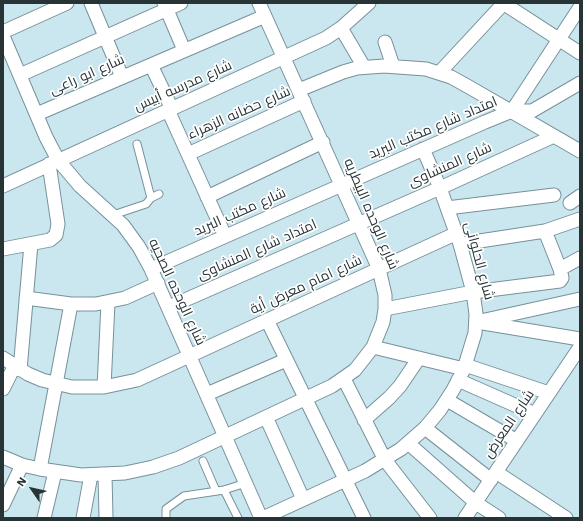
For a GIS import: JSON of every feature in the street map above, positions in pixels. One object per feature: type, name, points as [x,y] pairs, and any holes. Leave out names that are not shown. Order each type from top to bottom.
[{"type":"street","points":[[3,32],[68,3]]},
{"type":"street","points":[[91,3],[122,77]]},
{"type":"street","points":[[20,75],[105,37],[165,6],[181,3]]},
{"type":"street","name":"شارع الوحده البيطريه","points":[[3,457],[22,465],[40,469],[55,472],[91,475],[125,473],[153,467],[179,458],[305,400],[344,379],[355,370],[373,348],[381,329],[385,309],[385,295],[378,269],[323,142],[259,3]]},
{"type":"street","name":"شارع مدرسه أبيس","points":[[3,186],[326,38],[341,28],[369,3]]},
{"type":"street","points":[[439,73],[503,3],[580,53]]},
{"type":"street","points":[[165,6],[184,50]]},
{"type":"street","points":[[512,111],[580,7]]},
{"type":"street","name":"شارع ابو راعى","points":[[37,114],[265,16]]},
{"type":"street","points":[[341,28],[364,67]]},
{"type":"street","name":"شارع الوحده الصحيه","points":[[3,36],[37,114],[54,162],[113,215],[131,236],[151,269],[262,518]]},
{"type":"street","points":[[385,42],[393,66]]},
{"type":"street","points":[[151,64],[188,154],[225,236]]},
{"type":"street","name":"شارع حضانه الزهراء","points":[[188,154],[343,72],[364,67],[393,66],[412,67],[439,73],[469,87],[580,151]]},
{"type":"street","name":"امتداد شارع مكتب البريد","points":[[342,185],[512,111],[532,111],[580,83]]},
{"type":"street","name":"شارع المنشاوى","points":[[359,223],[554,136]]},
{"type":"street","points":[[207,196],[323,142]]},
{"type":"street","name":"شارع الحلوانى","points":[[262,518],[303,500],[385,460],[425,428],[447,400],[462,371],[475,333],[476,322],[473,292],[458,239],[440,188],[423,149]]},
{"type":"street","points":[[3,249],[50,240],[58,232],[54,162]]},
{"type":"street","name":"شارع مكتب البريد","points":[[151,269],[342,185]]},
{"type":"street","points":[[447,208],[554,195]]},
{"type":"street","name":"شارع امام معرض أية","points":[[3,358],[17,368],[42,380],[80,388],[104,387],[137,380],[378,269],[458,239],[545,232],[580,219]]},
{"type":"street","name":"امتداد شارع المنشاوى","points":[[169,307],[359,223]]},
{"type":"street","points":[[385,309],[473,292],[560,281],[562,278],[560,269],[545,232]]},
{"type":"street","points":[[3,389],[17,368],[32,244]]},
{"type":"street","points":[[560,269],[580,258]]},
{"type":"street","points":[[26,298],[71,304],[108,303],[131,296],[158,283]]},
{"type":"street","points":[[476,322],[580,299]]},
{"type":"street","points":[[104,387],[108,303]]},
{"type":"street","points":[[40,469],[71,304]]},
{"type":"street","points":[[267,320],[344,480],[364,518]]},
{"type":"street","points":[[476,322],[580,340]]},
{"type":"street","name":"شارع المعرض","points":[[465,518],[580,347]]},
{"type":"street","points":[[373,348],[419,358],[462,371],[549,393]]},
{"type":"street","points":[[364,420],[400,386],[419,358]]},
{"type":"street","points":[[206,394],[286,360]]},
{"type":"street","points":[[462,371],[536,414]]},
{"type":"street","points":[[344,379],[385,460],[430,518]]},
{"type":"street","points":[[447,400],[517,441]]},
{"type":"street","points":[[266,417],[303,500]]},
{"type":"street","points":[[425,428],[493,476],[566,518]]},
{"type":"street","points":[[408,443],[476,503],[499,518]]},
{"type":"street","points":[[3,505],[22,465]]},
{"type":"street","points":[[44,518],[55,472]]},
{"type":"street","points":[[105,474],[106,518]]},
{"type":"street","points":[[83,518],[91,475]]},
{"type":"lane","points":[[137,144],[151,198]]},
{"type":"lane","points":[[113,215],[146,204],[151,198],[159,194]]},
{"type":"lane","points":[[204,461],[216,491]]},
{"type":"lane","points":[[166,518],[166,509],[184,496],[224,490],[246,483]]},
{"type":"lane","points":[[224,490],[238,518]]}]
